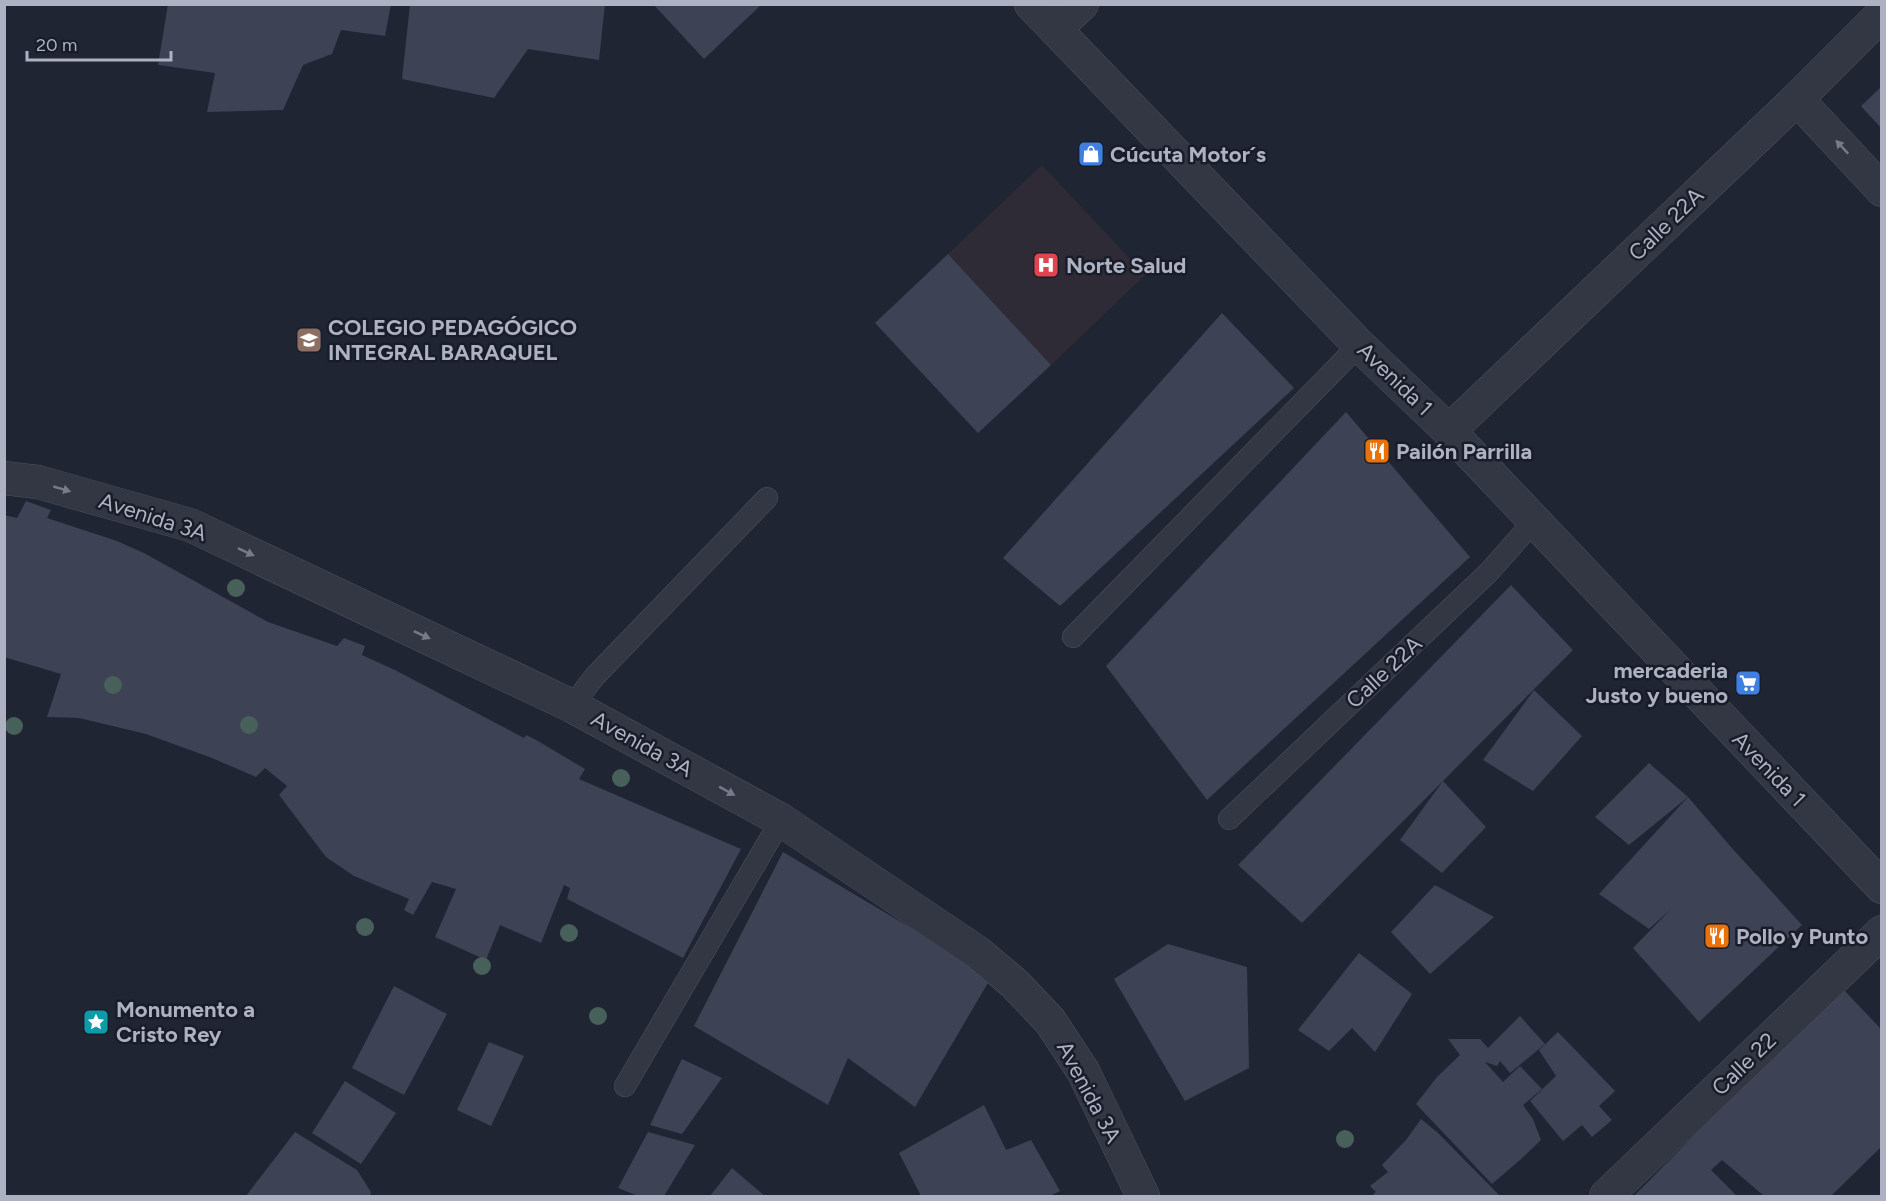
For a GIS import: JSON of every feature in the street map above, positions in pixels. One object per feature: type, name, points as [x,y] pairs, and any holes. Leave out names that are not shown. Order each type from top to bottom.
[{"type":"street","name":"Avenida 1","points":[[1031,4],[1359,345],[1449,431],[1881,887]]},
{"type":"street","points":[[1055,29],[1082,4]]},
{"type":"street","name":"Calle 22A","points":[[1449,431],[1797,99],[1881,14]]},
{"type":"street","points":[[1797,99],[1881,190]]},
{"type":"street","name":"Avenida 3A","points":[[4,478],[38,482],[190,525],[572,706],[781,820],[977,952],[1015,984],[1050,1021],[1083,1071],[1143,1197]]},
{"type":"street","name":"Calle 22","points":[[1606,1197],[1881,932]]},
{"type":"lane","points":[[1073,637],[1359,345]]},
{"type":"lane","points":[[572,706],[595,676],[767,498]]},
{"type":"lane","name":"Calle 22A","points":[[1229,819],[1490,572],[1534,521]]},
{"type":"lane","points":[[625,1086],[781,820]]},
{"type":"shaded area","name":"Norte Salud","points":[[1042,165],[1145,275],[1051,365],[948,254]]},
{"type":"building","points":[[168,4],[391,4],[385,36],[341,30],[332,54],[303,65],[283,110],[207,112],[215,73],[158,65]]},
{"type":"building","points":[[410,4],[605,4],[599,60],[528,49],[494,98],[402,79]]},
{"type":"building","points":[[653,4],[762,4],[704,59]]},
{"type":"building","points":[[1881,87],[1881,128],[1861,106]]},
{"type":"building","points":[[948,254],[1051,365],[978,433],[875,323]]},
{"type":"building","points":[[1222,313],[1294,388],[1060,606],[1003,558]]},
{"type":"building","points":[[1346,412],[1470,557],[1207,800],[1106,666]]},
{"type":"building","points":[[26,501],[51,510],[47,518],[117,541],[144,553],[268,622],[337,646],[344,638],[365,646],[362,655],[524,738],[526,735],[538,741],[585,769],[579,779],[741,849],[683,958],[567,899],[570,888],[564,885],[541,943],[500,925],[486,960],[435,937],[456,889],[432,882],[413,915],[404,910],[409,899],[354,876],[326,857],[279,795],[287,786],[265,768],[256,777],[146,734],[79,718],[47,717],[61,674],[4,657],[4,515],[17,518]]},
{"type":"building","points":[[1511,585],[1573,650],[1302,923],[1238,865]]},
{"type":"building","points":[[1534,690],[1582,736],[1533,791],[1483,760]]},
{"type":"building","points":[[1649,763],[1688,797],[1629,845],[1595,817]]},
{"type":"building","points":[[1443,781],[1486,827],[1442,873],[1400,840]]},
{"type":"building","name":"Pollo y Punto","points":[[1688,797],[1802,925],[1699,1022],[1633,948],[1671,909],[1649,929],[1599,894]]},
{"type":"building","points":[[783,852],[992,976],[915,1107],[848,1058],[828,1105],[694,1026]]},
{"type":"building","points":[[1435,885],[1494,917],[1430,974],[1391,932]]},
{"type":"building","points":[[1168,944],[1247,967],[1249,1068],[1185,1101],[1114,979]]},
{"type":"building","points":[[1359,953],[1412,994],[1375,1052],[1352,1028],[1329,1051],[1298,1030]]},
{"type":"building","points":[[394,986],[447,1014],[404,1095],[352,1068]]},
{"type":"building","points":[[1841,987],[1881,1029],[1881,1147],[1831,1196],[1764,1196],[1722,1160],[1711,1170],[1737,1196],[1634,1196]]},
{"type":"building","points":[[1520,1016],[1545,1044],[1510,1073],[1500,1061],[1497,1066],[1485,1062],[1503,1082],[1520,1066],[1542,1089],[1523,1105],[1533,1119],[1541,1140],[1492,1184],[1416,1104],[1437,1077],[1460,1055],[1448,1039],[1480,1039],[1488,1048]]},
{"type":"building","points":[[1558,1032],[1615,1091],[1599,1106],[1612,1120],[1592,1137],[1582,1125],[1563,1141],[1530,1101],[1556,1076],[1539,1050]]},
{"type":"building","points":[[489,1042],[524,1056],[491,1126],[457,1110]]},
{"type":"building","points":[[682,1059],[722,1078],[682,1134],[650,1125]]},
{"type":"building","points":[[345,1081],[396,1113],[361,1164],[312,1133]]},
{"type":"building","points":[[984,1105],[1006,1150],[1031,1140],[1060,1191],[1050,1196],[921,1196],[899,1153]]},
{"type":"building","points":[[1421,1119],[1438,1133],[1500,1196],[1371,1196],[1376,1192],[1370,1186],[1388,1172],[1382,1165],[1406,1140]]},
{"type":"building","points":[[295,1132],[357,1170],[371,1192],[370,1196],[246,1196]]},
{"type":"building","points":[[648,1132],[695,1145],[664,1196],[638,1196],[618,1188]]},
{"type":"building","points":[[732,1168],[765,1196],[710,1196]]},
{"type":"place","name":"Cúcuta Motor´s","points":[[1091,154]]},
{"type":"place","name":"Norte Salud","points":[[1046,265]]},
{"type":"place","name":"COLEGIO PEDAGÓGICO INTEGRAL BARAQUEL","points":[[309,340]]},
{"type":"place","name":"Pailón Parrilla","points":[[1377,451]]},
{"type":"place","name":"mercaderia Justo y bueno","points":[[1748,683]]},
{"type":"place","name":"Pollo y Punto","points":[[1717,936]]},
{"type":"place","name":"Monumento a Cristo Rey","points":[[96,1022]]}]
